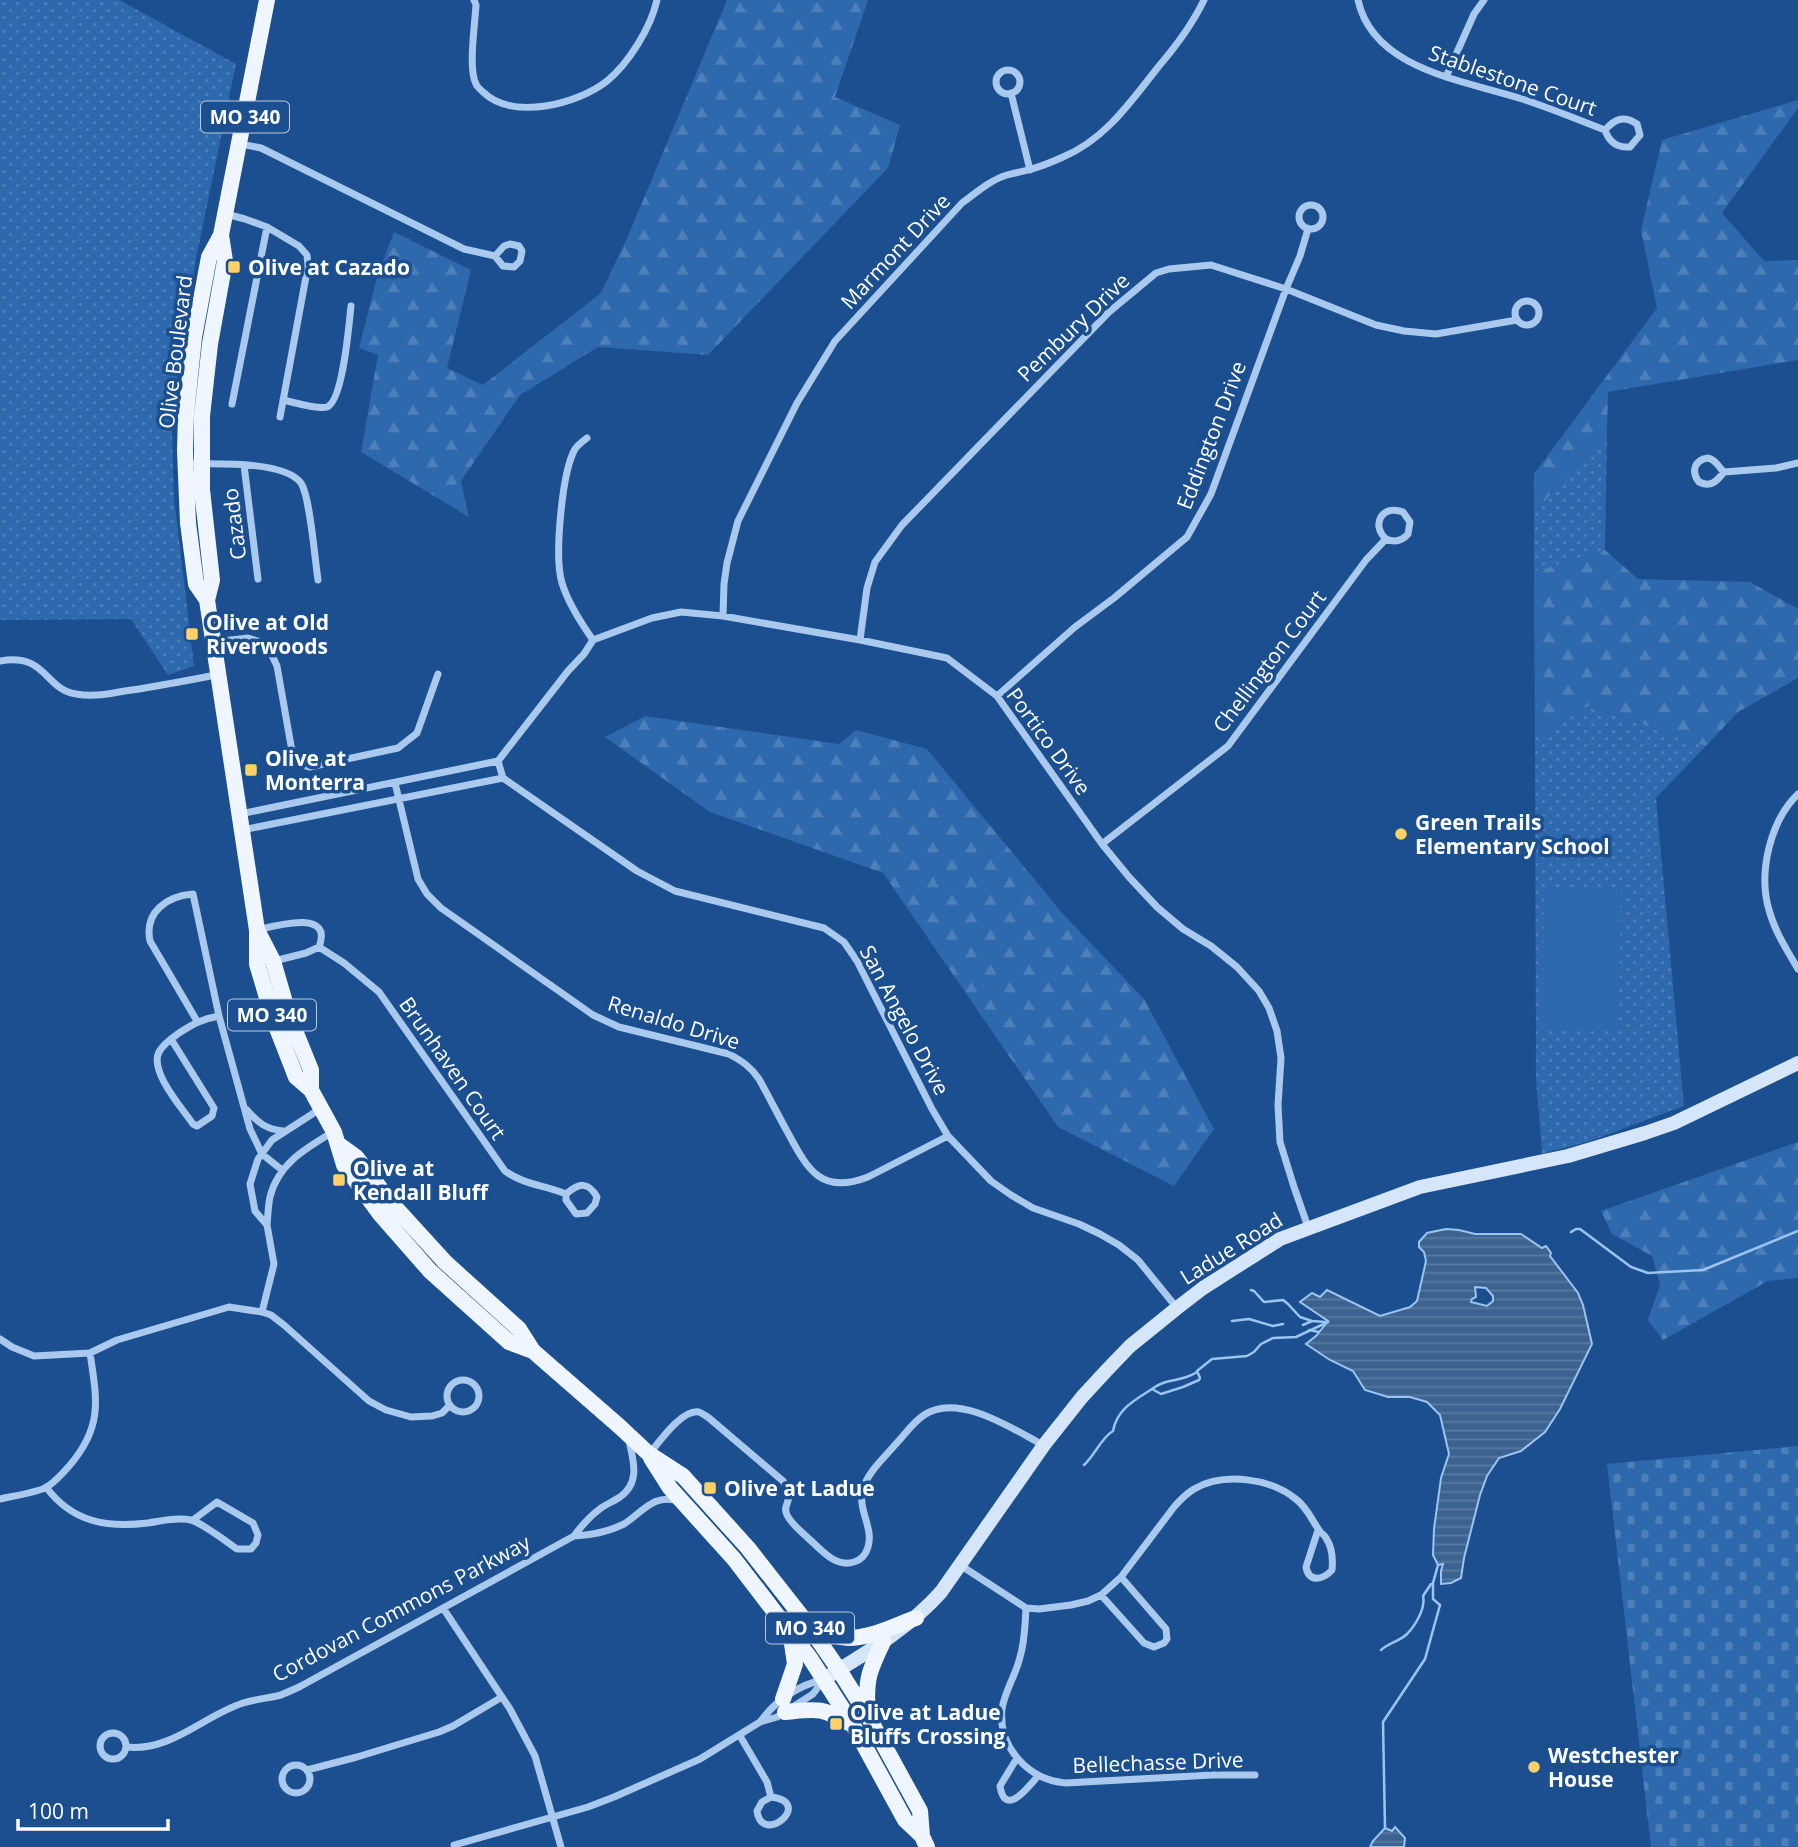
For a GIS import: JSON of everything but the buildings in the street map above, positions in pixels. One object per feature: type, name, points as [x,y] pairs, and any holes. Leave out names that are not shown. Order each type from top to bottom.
[{"type":"main road","name":"Olive Boulevard","points":[[267,0],[222,235],[225,261],[193,464],[212,580],[207,600],[257,930],[257,964],[273,1018],[296,1077],[311,1090],[336,1138],[356,1157],[393,1205],[445,1262],[519,1329],[533,1352],[649,1454],[683,1476],[748,1548],[806,1622],[868,1716],[920,1811],[924,1841]]},
{"type":"main road","name":"Olive Boulevard","points":[[257,930],[273,961],[289,1016],[311,1070],[311,1090]]},
{"type":"main road","name":"Ladue Road","points":[[824,1679],[916,1618],[941,1592],[1082,1396],[1130,1346],[1203,1288],[1279,1239],[1420,1186],[1528,1166],[1646,1133],[1674,1123],[1798,1063]]},
{"type":"main road","name":"Olive Boulevard","points":[[649,1454],[670,1488],[734,1559],[790,1631],[853,1725],[905,1820],[924,1841]]},
{"type":"main road","points":[[806,1622],[839,1637],[850,1638],[865,1636],[916,1618]]},
{"type":"main road","points":[[790,1631],[795,1664],[784,1705],[825,1710],[853,1725]]},
{"type":"main road","points":[[868,1716],[866,1684],[883,1642]]},
{"type":"street","points":[[474,0],[476,5],[472,65],[476,86],[501,104],[528,108],[587,93],[607,80],[638,43],[654,15],[657,0]]},
{"type":"street","name":"Marmont Drive","points":[[723,616],[723,584],[738,521],[796,403],[835,341],[962,204],[984,186],[1006,175],[1030,170],[1084,148],[1120,116],[1180,42],[1196,19],[1204,0]]},
{"type":"street","name":"Stablestone Court","points":[[1358,0],[1360,11],[1370,30],[1386,46],[1420,69],[1522,99],[1605,130],[1610,141],[1622,147],[1630,147],[1640,135],[1637,124],[1627,118],[1618,118],[1605,130]]},
{"type":"street","points":[[1446,77],[1474,14],[1484,0]]},
{"type":"street","points":[[1011,93],[1030,170]]},
{"type":"street","points":[[240,144],[261,148],[464,249],[495,256]]},
{"type":"street","points":[[226,214],[267,227],[299,246],[307,255],[308,266],[280,417]]},
{"type":"street","points":[[232,404],[267,227]]},
{"type":"street","name":"Eddington Drive","points":[[997,696],[1075,627],[1187,537],[1211,494],[1308,229]]},
{"type":"street","name":"Pembury Drive","points":[[860,640],[867,588],[875,562],[894,534],[1109,312],[1156,273],[1211,265],[1286,289],[1376,326],[1404,331],[1436,334],[1517,320]]},
{"type":"street","points":[[283,400],[320,407],[332,403],[340,384],[351,306]]},
{"type":"street","points":[[240,822],[395,783],[498,761],[593,640],[567,594],[560,572],[560,521],[568,469],[576,447],[587,438]]},
{"type":"street","points":[[1724,472],[1716,482],[1708,485],[1699,482],[1694,471],[1700,460],[1708,457],[1716,461],[1724,472],[1776,468],[1798,463]]},
{"type":"street","points":[[193,464],[272,468],[301,483],[306,496],[318,580]]},
{"type":"street","name":"Cazado","points":[[244,465],[258,579]]},
{"type":"street","name":"Chellington Court","points":[[1394,509],[1403,512],[1410,522],[1408,534],[1399,541],[1386,539],[1379,527],[1381,517],[1394,509]]},
{"type":"street","name":"Chellington Court","points":[[1102,844],[1228,746],[1366,560],[1386,539]]},
{"type":"street","name":"Portico Drive","points":[[593,640],[652,618],[681,612],[723,616],[860,640],[947,659],[997,696],[1102,844],[1129,877],[1157,907],[1183,929],[1211,946],[1237,967],[1259,991],[1269,1008],[1277,1031],[1281,1058],[1278,1105],[1280,1142],[1308,1227]]},
{"type":"street","points":[[213,642],[248,638],[268,647],[277,666],[293,757],[299,764],[310,767],[398,748],[417,733],[438,674]]},
{"type":"street","points":[[0,661],[25,661],[40,667],[55,683],[73,694],[93,696],[218,674]]},
{"type":"street","points":[[240,822],[399,799],[503,778],[498,761]]},
{"type":"street","name":"San Angelo Drive","points":[[503,778],[637,871],[667,887],[824,928],[844,942],[857,961],[948,1136],[991,1181],[1011,1195],[1033,1208],[1100,1234],[1138,1260],[1177,1308]]},
{"type":"street","name":"Renaldo Drive","points":[[395,783],[418,879],[441,908],[593,1015],[619,1027],[729,1054],[753,1069],[804,1163],[821,1178],[832,1183],[856,1182],[948,1136]]},
{"type":"street","points":[[1798,794],[1773,831],[1766,862],[1769,909],[1781,941],[1798,969]]},
{"type":"street","points":[[197,1021],[150,941],[148,933],[151,917],[156,909],[184,895],[193,894],[219,1016],[250,1129],[262,1154],[282,1170]]},
{"type":"street","name":"Brunhaven Court","points":[[257,930],[303,921],[318,929],[321,940],[319,947],[344,963],[379,992],[505,1171],[516,1179],[566,1194]]},
{"type":"street","points":[[273,961],[319,947]]},
{"type":"street","points":[[171,1039],[214,1108],[212,1116],[197,1126],[159,1074],[156,1063],[158,1054],[171,1039],[197,1021],[219,1016]]},
{"type":"street","points":[[244,1106],[261,1124],[270,1129],[284,1131]]},
{"type":"street","points":[[267,1224],[255,1211],[250,1184],[253,1171],[272,1140],[321,1108]]},
{"type":"street","points":[[262,1312],[274,1264],[267,1224],[270,1196],[282,1170],[305,1148],[336,1138]]},
{"type":"street","name":"Brunhaven Court","points":[[578,1185],[592,1189],[597,1198],[587,1213],[576,1214],[566,1200],[566,1194],[578,1185]]},
{"type":"street","points":[[0,1339],[34,1356],[90,1353],[117,1340],[229,1307],[271,1315],[369,1401],[386,1410],[411,1417],[432,1416],[442,1413],[450,1405]]},
{"type":"street","points":[[0,1499],[46,1487],[65,1471],[79,1454],[92,1430],[94,1416],[90,1353]]},
{"type":"street","points":[[469,1381],[477,1388],[477,1403],[469,1410],[458,1411],[450,1405],[447,1400],[448,1390],[454,1382],[469,1381]]},
{"type":"street","points":[[649,1454],[684,1416],[700,1412],[783,1481],[789,1490],[790,1499],[785,1509],[787,1515],[797,1528],[833,1560],[843,1564],[859,1560],[868,1547],[868,1528],[861,1498],[867,1479],[925,1414],[948,1408],[972,1411],[1013,1428],[1044,1446]]},
{"type":"street","name":"Cordovan Commons Parkway","points":[[126,1747],[140,1748],[161,1744],[223,1710],[302,1686],[574,1536],[588,1518],[603,1506],[618,1499],[632,1484],[634,1466],[627,1434]]},
{"type":"street","points":[[960,1565],[1026,1608],[1039,1609],[1088,1601],[1101,1595],[1121,1577],[1184,1496],[1207,1483],[1256,1480],[1283,1490],[1295,1498],[1305,1507],[1330,1546],[1332,1570],[1326,1577],[1318,1579],[1311,1576],[1306,1567],[1318,1530]]},
{"type":"street","points":[[46,1487],[55,1500],[71,1513],[104,1524],[193,1520],[237,1549],[251,1549],[256,1543],[256,1528],[247,1519],[217,1502],[193,1520]]},
{"type":"street","name":"Cordovan Commons Parkway","points":[[574,1536],[610,1530],[658,1500],[674,1499],[684,1503]]},
{"type":"street","points":[[1101,1595],[1144,1643],[1154,1647],[1164,1643],[1167,1639],[1166,1629],[1121,1577]]},
{"type":"street","points":[[443,1608],[517,1720],[535,1756],[561,1847]]},
{"type":"street","name":"Bellechasse Drive","points":[[1026,1608],[1021,1653],[1005,1696],[1002,1723],[1006,1739],[1017,1758],[1038,1776],[1053,1782],[1073,1783],[1255,1775]]},
{"type":"street","points":[[760,1722],[771,1707],[813,1694],[824,1679]]},
{"type":"street","points":[[454,1845],[614,1797],[700,1759],[760,1722],[777,1717],[784,1705],[805,1684],[824,1679]]},
{"type":"street","points":[[307,1770],[439,1732],[502,1697]]},
{"type":"street","points":[[740,1736],[767,1782],[771,1797]]},
{"type":"street","points":[[1017,1758],[1000,1786],[1005,1798],[1020,1798],[1038,1776]]},
{"type":"street","points":[[771,1797],[785,1803],[788,1812],[783,1825],[774,1828],[764,1825],[758,1817],[759,1806],[771,1797]]},
{"type":"green space","points":[[0,0],[119,0],[236,64],[196,259],[178,367],[172,435],[174,498],[194,666],[168,675],[131,619],[0,620]]},
{"type":"green space","points":[[727,0],[868,0],[835,97],[900,125],[888,168],[708,355],[598,347],[520,395],[461,481],[469,517],[361,452],[378,355],[359,348],[377,277],[394,232],[471,270],[447,368],[483,385],[601,293],[628,236]]},
{"type":"green space","points":[[1798,100],[1798,108],[1722,213],[1764,261],[1798,260],[1798,360],[1608,392],[1607,433],[1534,513],[1534,474],[1657,308],[1641,230],[1662,140]]},
{"type":"green space","points":[[1607,433],[1605,550],[1534,572],[1534,513]]},
{"type":"green space","points":[[1605,550],[1638,579],[1750,582],[1798,609],[1798,678],[1738,712],[1706,746],[1588,706],[1535,738],[1534,572]]},
{"type":"green space","points":[[1588,706],[1706,746],[1656,798],[1684,1106],[1590,1141],[1542,1154],[1536,1078],[1535,738]]},
{"type":"green space","points":[[645,716],[839,744],[856,730],[927,749],[1063,914],[1144,999],[1214,1129],[1174,1186],[1058,1127],[883,873],[710,812],[605,737]]},
{"type":"green space","points":[[1544,890],[1621,891],[1619,1029],[1542,1028]]},
{"type":"green space","points":[[1798,1142],[1798,1278],[1768,1281],[1663,1340],[1648,1320],[1660,1285],[1652,1256],[1612,1234],[1601,1211]]},
{"type":"green space","points":[[1798,1446],[1798,1847],[1651,1847],[1607,1464]]},
{"type":"shaded area","points":[[1446,1229],[1475,1234],[1521,1234],[1542,1248],[1546,1246],[1550,1256],[1578,1293],[1592,1344],[1560,1409],[1545,1432],[1521,1451],[1499,1458],[1487,1476],[1461,1578],[1441,1584],[1443,1564],[1438,1565],[1433,1555],[1434,1529],[1441,1478],[1449,1454],[1440,1415],[1427,1402],[1410,1397],[1388,1397],[1365,1390],[1353,1371],[1306,1344],[1328,1321],[1300,1302],[1312,1293],[1320,1297],[1327,1290],[1380,1316],[1410,1307],[1417,1301],[1426,1261],[1419,1242],[1427,1233]],"holes":[[[1475,1287],[1486,1288],[1493,1296],[1493,1301],[1487,1306],[1471,1302],[1476,1297]]]},
{"type":"shaded area","points":[[1395,1827],[1405,1838],[1404,1847],[1370,1847],[1385,1828],[1392,1831]]},
{"type":"waterway","points":[[1571,1232],[1580,1229],[1631,1267],[1648,1273],[1703,1270],[1798,1231]]},
{"type":"waterway","points":[[1251,1290],[1264,1302],[1283,1300],[1300,1317],[1325,1322]]},
{"type":"waterway","points":[[1232,1321],[1249,1319],[1273,1326],[1283,1324]]},
{"type":"waterway","points":[[1303,1325],[1312,1321]]},
{"type":"waterway","points":[[1084,1465],[1113,1431],[1123,1411],[1152,1389],[1161,1394],[1183,1387],[1199,1380],[1197,1371],[1212,1359],[1247,1356],[1273,1338],[1296,1337],[1328,1322]]},
{"type":"waterway","points":[[1309,1330],[1319,1332]]},
{"type":"waterway","points":[[1152,1389],[1197,1372]]},
{"type":"waterway","points":[[1385,1828],[1383,1722],[1425,1659],[1440,1605],[1433,1599],[1433,1583],[1438,1565]]},
{"type":"waterway","points":[[1381,1650],[1404,1636],[1413,1626],[1421,1611],[1423,1596],[1431,1584]]},
{"type":"place","name":"Olive at Cazado","points":[[234,267]]},
{"type":"place","name":"Olive at Old Riverwoods","points":[[192,634]]},
{"type":"place","name":"Olive at Monterra","points":[[251,770]]},
{"type":"place","name":"Green Trails Elementary School","points":[[1401,834]]},
{"type":"place","name":"Olive at Kendall Bluff","points":[[339,1180]]},
{"type":"place","name":"Olive at Ladue","points":[[710,1488]]},
{"type":"place","name":"Olive at Ladue Bluffs Crossing","points":[[836,1724]]},
{"type":"place","name":"Westchester House","points":[[1534,1767]]}]
